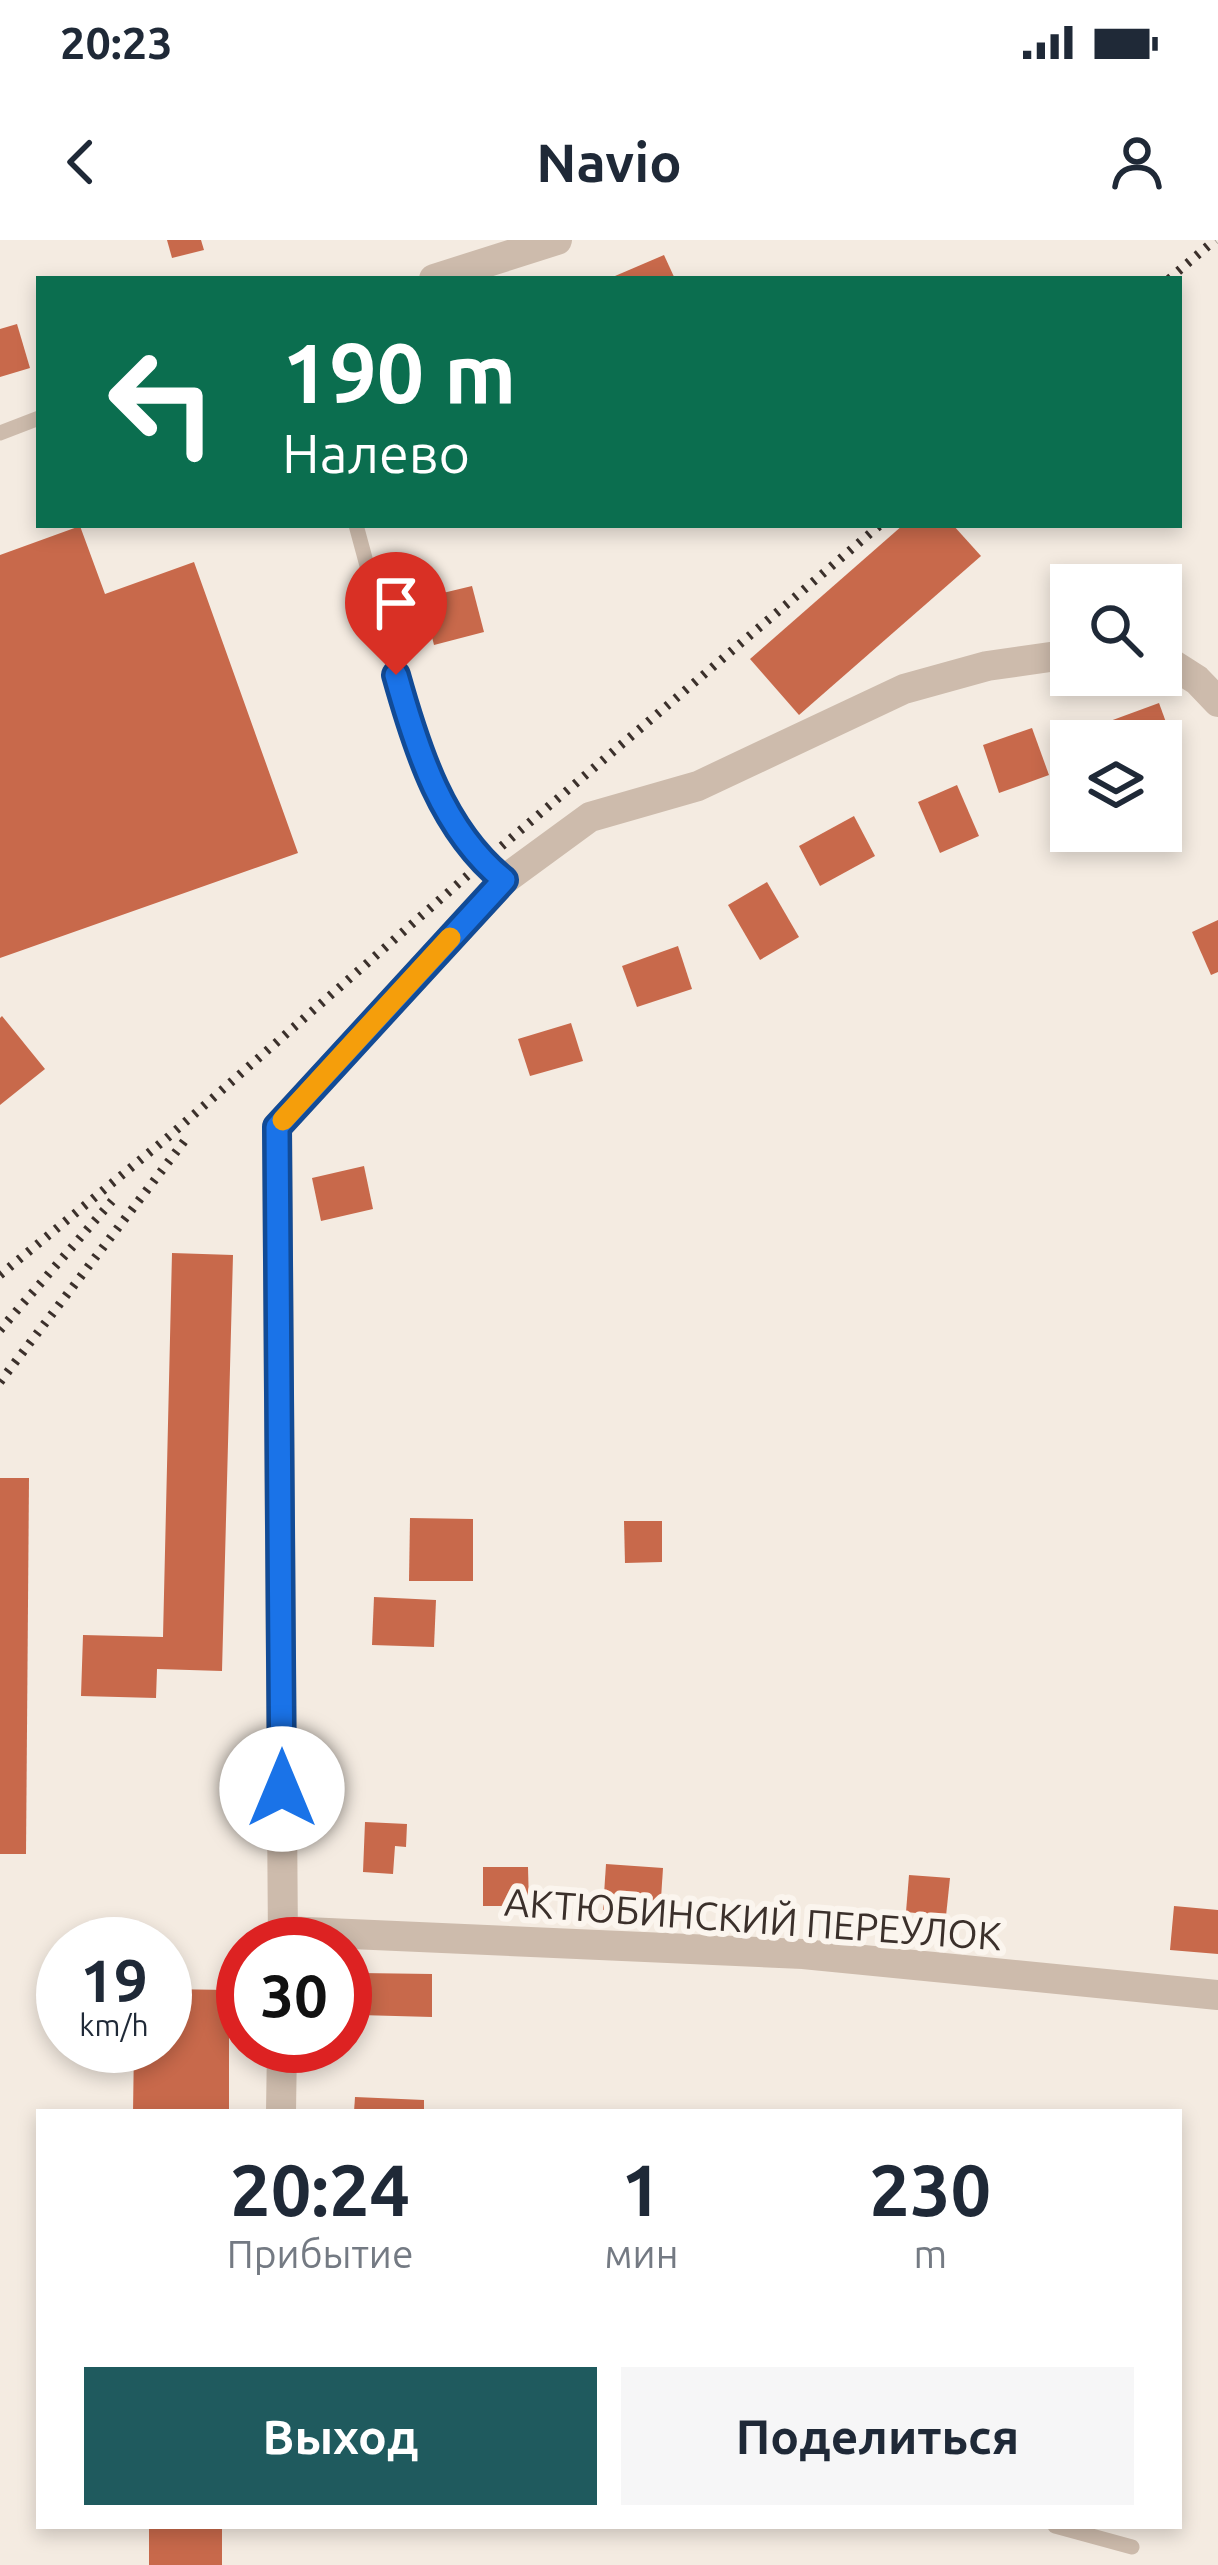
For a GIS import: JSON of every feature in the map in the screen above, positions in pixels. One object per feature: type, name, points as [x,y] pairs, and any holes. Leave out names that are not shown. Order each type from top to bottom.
[{"type":"street","points":[[443,276],[557,240]]},
{"type":"street","points":[[283,1917],[277,1127],[504,880],[590,817],[698,786],[904,689],[986,666],[1050,657]]},
{"type":"street","points":[[1182,670],[1218,702]]},
{"type":"street","name":"АКТЮБИНСКИЙ ПЕРЕУЛОК","points":[[372,1941],[803,1954],[1218,1995]]},
{"type":"street","points":[[281,2109],[282,2073]]},
{"type":"lane","points":[[0,433],[36,419]]},
{"type":"lane","points":[[357,528],[408,717],[450,820],[504,880]]},
{"type":"lane","points":[[1066,2529],[1132,2547]]},
{"type":"building","points":[[167,240],[201,240],[204,250],[172,258]]},
{"type":"building","points":[[664,255],[674,276],[615,276]]},
{"type":"building","points":[[17,324],[30,368],[0,377],[0,329]]},
{"type":"building","points":[[81,528],[105,594],[194,562],[298,853],[0,958],[0,555]]},
{"type":"building","points":[[900,528],[956,528],[981,556],[799,715],[750,659]]},
{"type":"building","points":[[472,586],[484,632],[434,645],[422,598]]},
{"type":"building","points":[[1159,703],[1165,720],[1113,720]]},
{"type":"building","points":[[1032,728],[1049,775],[999,793],[983,745]]},
{"type":"building","points":[[957,785],[979,836],[940,853],[918,802]]},
{"type":"building","points":[[854,816],[875,856],[820,886],[799,846]]},
{"type":"building","points":[[767,882],[799,937],[760,960],[728,905]]},
{"type":"building","points":[[1218,920],[1218,972],[1211,975],[1192,932]]},
{"type":"building","points":[[678,946],[692,989],[637,1007],[622,966]]},
{"type":"building","points":[[0,1018],[45,1069],[0,1105]]},
{"type":"building","points":[[571,1023],[583,1061],[530,1076],[518,1039]]},
{"type":"building","points":[[364,1166],[373,1209],[321,1221],[312,1178]]},
{"type":"building","points":[[172,1253],[233,1255],[222,1671],[157,1669],[156,1698],[81,1696],[83,1635],[163,1637]]},
{"type":"building","points":[[0,1478],[29,1478],[26,1854],[0,1854]]},
{"type":"building","points":[[410,1518],[473,1519],[473,1581],[409,1581]]},
{"type":"building","points":[[624,1521],[662,1521],[662,1562],[625,1563]]},
{"type":"building","points":[[374,1597],[436,1600],[434,1647],[372,1645]]},
{"type":"building","points":[[365,1822],[407,1824],[406,1847],[395,1846],[393,1874],[363,1872]]},
{"type":"building","points":[[606,1864],[663,1868],[660,1914],[603,1910]]},
{"type":"building","points":[[483,1867],[528,1867],[529,1906],[483,1906]]},
{"type":"building","points":[[909,1875],[950,1878],[946,1916],[906,1912]]},
{"type":"building","points":[[1174,1906],[1218,1910],[1218,1954],[1170,1950]]},
{"type":"building","points":[[372,1973],[432,1974],[432,2017],[372,2015]]},
{"type":"building","points":[[192,1989],[216,1990],[216,2073],[229,2073],[229,2109],[133,2109],[134,2073],[192,2073]]},
{"type":"building","points":[[355,2097],[424,2100],[424,2109],[354,2109]]},
{"type":"building","points":[[149,2529],[222,2529],[222,2565],[149,2565]]},
{"type":"railway","points":[[1173,276],[1215,240]]},
{"type":"railway","points":[[0,1275],[167,1138],[876,528]]},
{"type":"railway","points":[[0,1382],[189,1135]]},
{"type":"railway","points":[[0,1330],[112,1201]]},
{"type":"slow traffic","points":[[283,1120],[450,938]]},
{"type":"route","points":[[282,1789],[277,1127],[504,880],[450,820],[396,675]]}]
